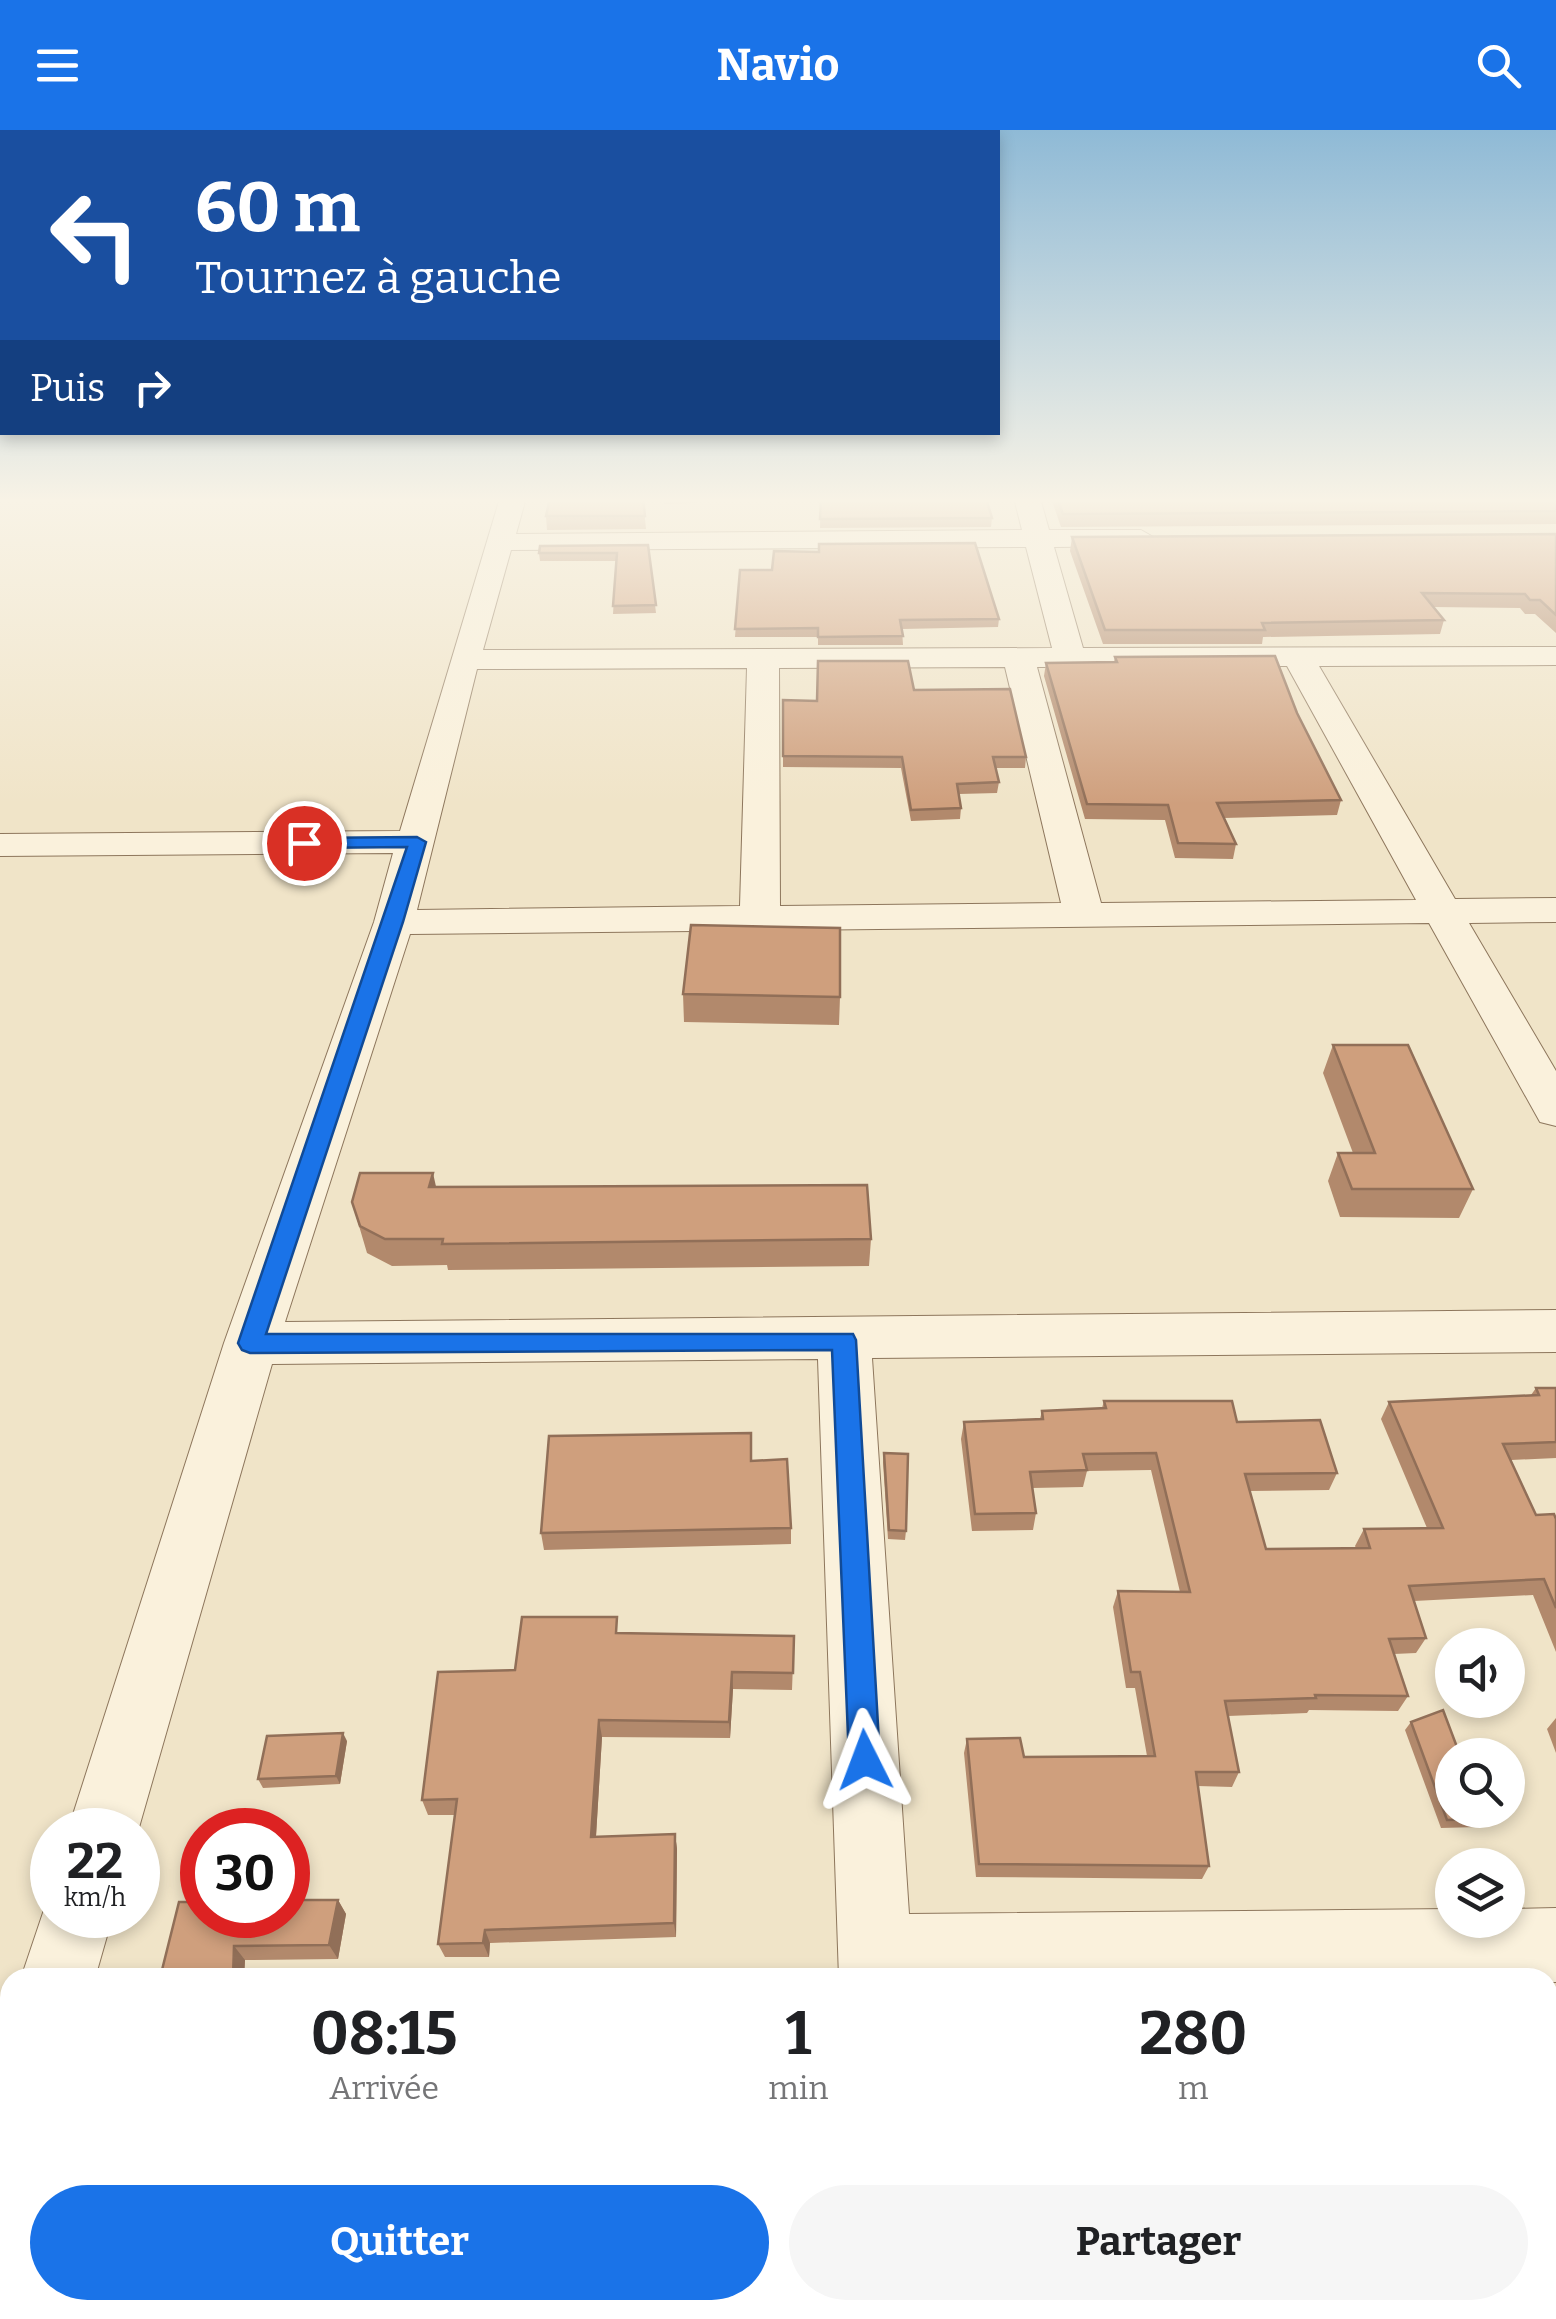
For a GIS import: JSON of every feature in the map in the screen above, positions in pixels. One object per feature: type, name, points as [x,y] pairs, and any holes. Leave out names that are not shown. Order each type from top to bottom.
[{"type":"street","points":[[110,1808],[250,1343],[394,922],[482,600]]},
{"type":"street","points":[[1055,600],[1070,658]]},
{"type":"street","points":[[464,660],[1556,656]]},
{"type":"street","points":[[1298,657],[1556,1111]]},
{"type":"street","points":[[1019,658],[1084,915]]},
{"type":"street","points":[[760,918],[763,660]]},
{"type":"street","points":[[0,845],[417,842]]},
{"type":"street","points":[[394,922],[1556,910]]},
{"type":"street","points":[[250,1343],[1556,1331]]},
{"type":"street","points":[[844,1340],[875,1964],[1556,1945]]},
{"type":"street","points":[[61,1968],[70,1938]]},
{"type":"building","points":[[613,600],[655,600],[656,605],[613,606]]},
{"type":"building","points":[[737,600],[993,600],[999,619],[900,620],[903,636],[818,637],[818,628],[735,629]]},
{"type":"building","points":[[1094,600],[1428,600],[1444,620],[1262,623],[1265,630],[1105,630]]},
{"type":"building","points":[[1540,600],[1556,600],[1556,615]]},
{"type":"building","points":[[1275,656],[1297,713],[1341,800],[1217,803],[1236,844],[1178,843],[1168,805],[1087,804],[1046,663],[1117,662],[1115,657]]},
{"type":"building","points":[[818,661],[908,661],[914,690],[1010,689],[1026,757],[993,757],[999,782],[957,784],[961,808],[911,810],[902,757],[783,756],[783,700],[817,701]]},
{"type":"building","points":[[691,925],[840,928],[840,997],[683,994]]},
{"type":"building","points":[[1333,1045],[1408,1045],[1473,1189],[1352,1189],[1338,1153],[1375,1153]]},
{"type":"building","points":[[360,1173],[433,1173],[429,1187],[867,1185],[871,1239],[442,1244],[443,1239],[385,1239],[360,1226],[352,1202]]},
{"type":"building","points":[[1536,1388],[1556,1388],[1556,1442],[1503,1444],[1536,1515],[1554,1514],[1556,1519],[1556,1608],[1544,1579],[1409,1586],[1426,1638],[1389,1639],[1408,1696],[1315,1695],[1316,1698],[1225,1701],[1239,1772],[1196,1772],[1209,1866],[979,1864],[967,1739],[1020,1738],[1024,1757],[1155,1756],[1140,1672],[1131,1672],[1118,1591],[1190,1592],[1156,1453],[1083,1454],[1087,1470],[1030,1472],[1036,1513],[975,1514],[964,1422],[1043,1419],[1042,1411],[1106,1408],[1104,1401],[1232,1401],[1237,1422],[1320,1420],[1337,1473],[1245,1474],[1266,1549],[1370,1548],[1364,1529],[1443,1528],[1389,1402],[1539,1395]]},
{"type":"building","points":[[751,1433],[751,1461],[787,1459],[791,1528],[541,1533],[549,1436]]},
{"type":"building","points":[[884,1453],[908,1454],[906,1531],[889,1530]]},
{"type":"building","points":[[522,1617],[617,1617],[616,1633],[794,1636],[793,1673],[732,1672],[729,1722],[599,1720],[591,1837],[675,1834],[674,1923],[485,1930],[483,1943],[438,1944],[457,1799],[422,1800],[438,1672],[515,1670]]},
{"type":"building","points":[[1435,1713],[1435,1718],[1446,1718],[1454,1738],[1435,1738],[1435,1787],[1411,1722]]},
{"type":"building","points":[[343,1733],[336,1776],[258,1779],[267,1736]]},
{"type":"building","points":[[310,1900],[338,1900],[329,1945],[234,1946],[233,1968],[162,1968],[179,1902],[180,1938],[310,1938]]},
{"type":"route","points":[[304,843],[417,842],[394,922],[250,1343],[844,1340],[865,1760]]}]
